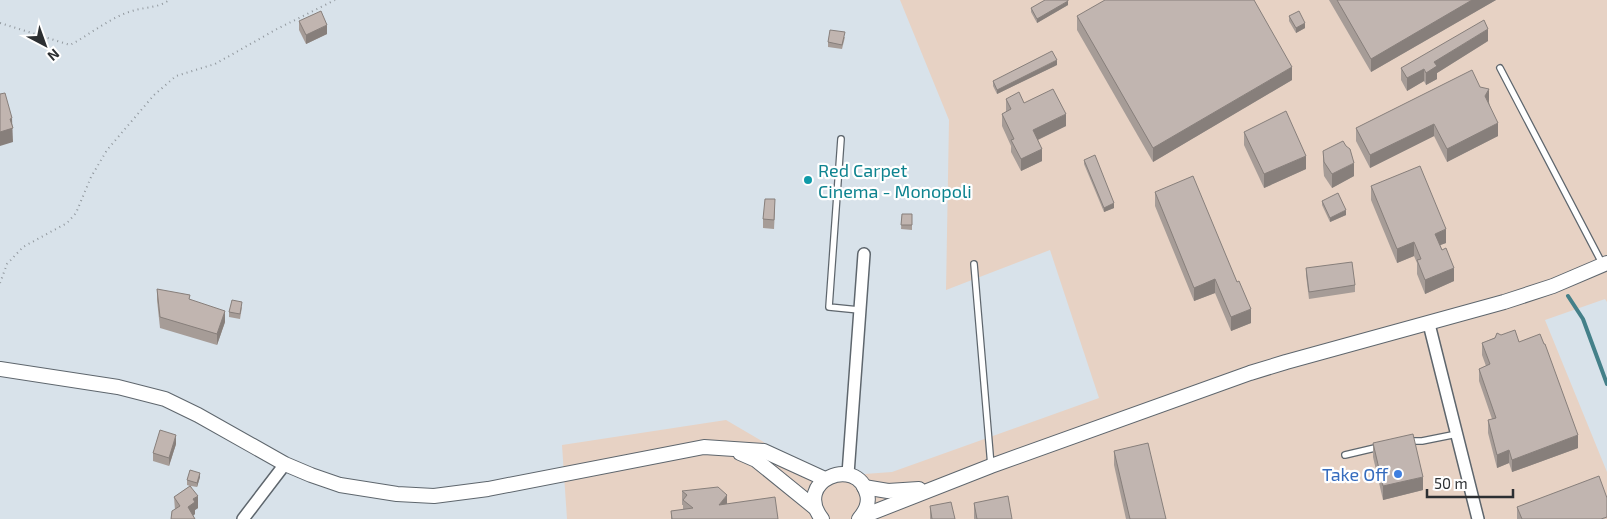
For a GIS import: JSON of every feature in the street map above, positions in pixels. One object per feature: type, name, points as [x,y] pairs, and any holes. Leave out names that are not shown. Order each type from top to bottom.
[{"type":"street","points":[[848,474],[864,254]]},
{"type":"street","points":[[860,518],[991,466],[1268,368],[1429,324],[1545,288],[1605,264]]},
{"type":"street","points":[[1429,324],[1478,519]]},
{"type":"street","points":[[0,369],[118,387],[165,400],[198,415],[285,464],[311,475],[340,485],[397,494],[434,496],[488,489],[704,447],[764,451],[825,480]]},
{"type":"street","points":[[733,450],[756,460],[814,507],[822,519]]},
{"type":"street","points":[[243,519],[285,464]]},
{"type":"street","points":[[814,507],[817,489],[825,480],[838,474],[848,474],[858,479],[864,487],[868,501],[866,510],[860,518]]},
{"type":"street","points":[[864,487],[888,491],[932,488]]},
{"type":"lane","points":[[1500,68],[1605,264]]},
{"type":"lane","points":[[841,139],[829,307],[859,310]]},
{"type":"lane","points":[[974,264],[991,466]]},
{"type":"lane","points":[[1402,442],[1411,440],[1422,441],[1457,434]]},
{"type":"lane","points":[[1345,455],[1383,446]]},
{"type":"path","points":[[0,23],[70,45],[112,19],[133,10],[158,5],[169,0]]},
{"type":"path","points":[[0,283],[8,264],[23,247],[67,223],[76,213],[91,177],[107,150],[154,95],[176,76],[215,64],[277,29],[335,0]]},
{"type":"shaded area","points":[[900,0],[1607,0],[1607,302],[1605,299],[1545,320],[1607,472],[1607,519],[567,519],[562,445],[726,420],[823,477],[892,472],[1099,398],[1050,250],[946,290],[949,120]]},
{"type":"building","points":[[1045,0],[1068,1],[1037,19],[1031,8]]},
{"type":"building","points":[[1105,0],[1254,0],[1292,67],[1153,148],[1077,16]]},
{"type":"building","points":[[1337,0],[1472,0],[1371,59]]},
{"type":"building","points":[[321,11],[327,25],[306,35],[299,21]]},
{"type":"building","points":[[1299,11],[1305,23],[1296,28],[1289,16]]},
{"type":"building","points":[[1484,20],[1488,29],[1434,62],[1437,66],[1426,73],[1424,69],[1407,78],[1401,68]]},
{"type":"building","points":[[830,30],[845,32],[842,45],[828,42]]},
{"type":"building","points":[[1052,51],[1057,60],[997,90],[993,81]]},
{"type":"building","points":[[1472,70],[1480,87],[1489,89],[1485,96],[1498,123],[1447,149],[1434,124],[1370,155],[1356,128]]},
{"type":"building","points":[[1053,89],[1066,114],[1033,130],[1042,149],[1021,159],[1011,140],[1014,139],[1002,114],[1011,109],[1006,99],[1019,92],[1024,103]]},
{"type":"building","points":[[5,93],[13,128],[0,132],[0,94]]},
{"type":"building","points":[[1286,111],[1306,156],[1264,174],[1244,132]]},
{"type":"building","points":[[1343,141],[1350,149],[1354,163],[1332,174],[1324,162],[1323,151]]},
{"type":"building","points":[[1095,155],[1114,203],[1104,208],[1084,160]]},
{"type":"building","points":[[1420,166],[1446,229],[1435,234],[1442,250],[1446,248],[1454,268],[1425,280],[1417,260],[1421,259],[1414,242],[1397,249],[1371,186]]},
{"type":"building","points":[[1193,176],[1237,282],[1239,281],[1251,309],[1231,317],[1215,279],[1194,288],[1155,192]]},
{"type":"building","points":[[1338,193],[1346,210],[1330,218],[1322,201]]},
{"type":"building","points":[[765,199],[775,199],[774,220],[763,219]]},
{"type":"building","points":[[902,214],[912,214],[912,225],[901,225]]},
{"type":"building","points":[[1352,262],[1355,285],[1309,292],[1306,268]]},
{"type":"building","points":[[157,289],[190,295],[189,299],[225,311],[217,334],[160,317]]},
{"type":"building","points":[[232,300],[242,302],[240,314],[229,312]]},
{"type":"building","points":[[1515,330],[1519,342],[1540,334],[1578,435],[1512,460],[1509,450],[1497,455],[1488,420],[1496,418],[1479,369],[1490,364],[1482,343],[1495,338],[1497,333],[1501,335]]},
{"type":"building","points":[[160,430],[176,435],[169,458],[153,453]]},
{"type":"building","name":"Take Off","points":[[1413,434],[1423,477],[1383,486],[1373,443]]},
{"type":"building","points":[[1148,443],[1166,519],[1130,519],[1114,451]]},
{"type":"building","points":[[190,470],[200,473],[197,483],[187,480]]},
{"type":"building","points":[[1599,476],[1607,498],[1607,517],[1601,519],[1522,519],[1517,507]]},
{"type":"building","points":[[190,486],[198,496],[193,499],[195,502],[188,507],[195,519],[171,519],[172,511],[180,506],[174,497]]},
{"type":"building","points":[[718,487],[727,495],[719,505],[775,497],[778,519],[672,519],[671,511],[693,508],[683,500],[687,495],[682,491]]},
{"type":"building","points":[[1008,496],[1012,519],[977,519],[974,503]]},
{"type":"building","points":[[951,502],[955,519],[932,519],[930,506]]},
{"type":"waterway","points":[[1568,296],[1583,319],[1607,384]]},
{"type":"place","name":"Red Carpet Cinema - Monopoli","points":[[808,180]]},
{"type":"place","name":"Take Off","points":[[1398,474]]}]
